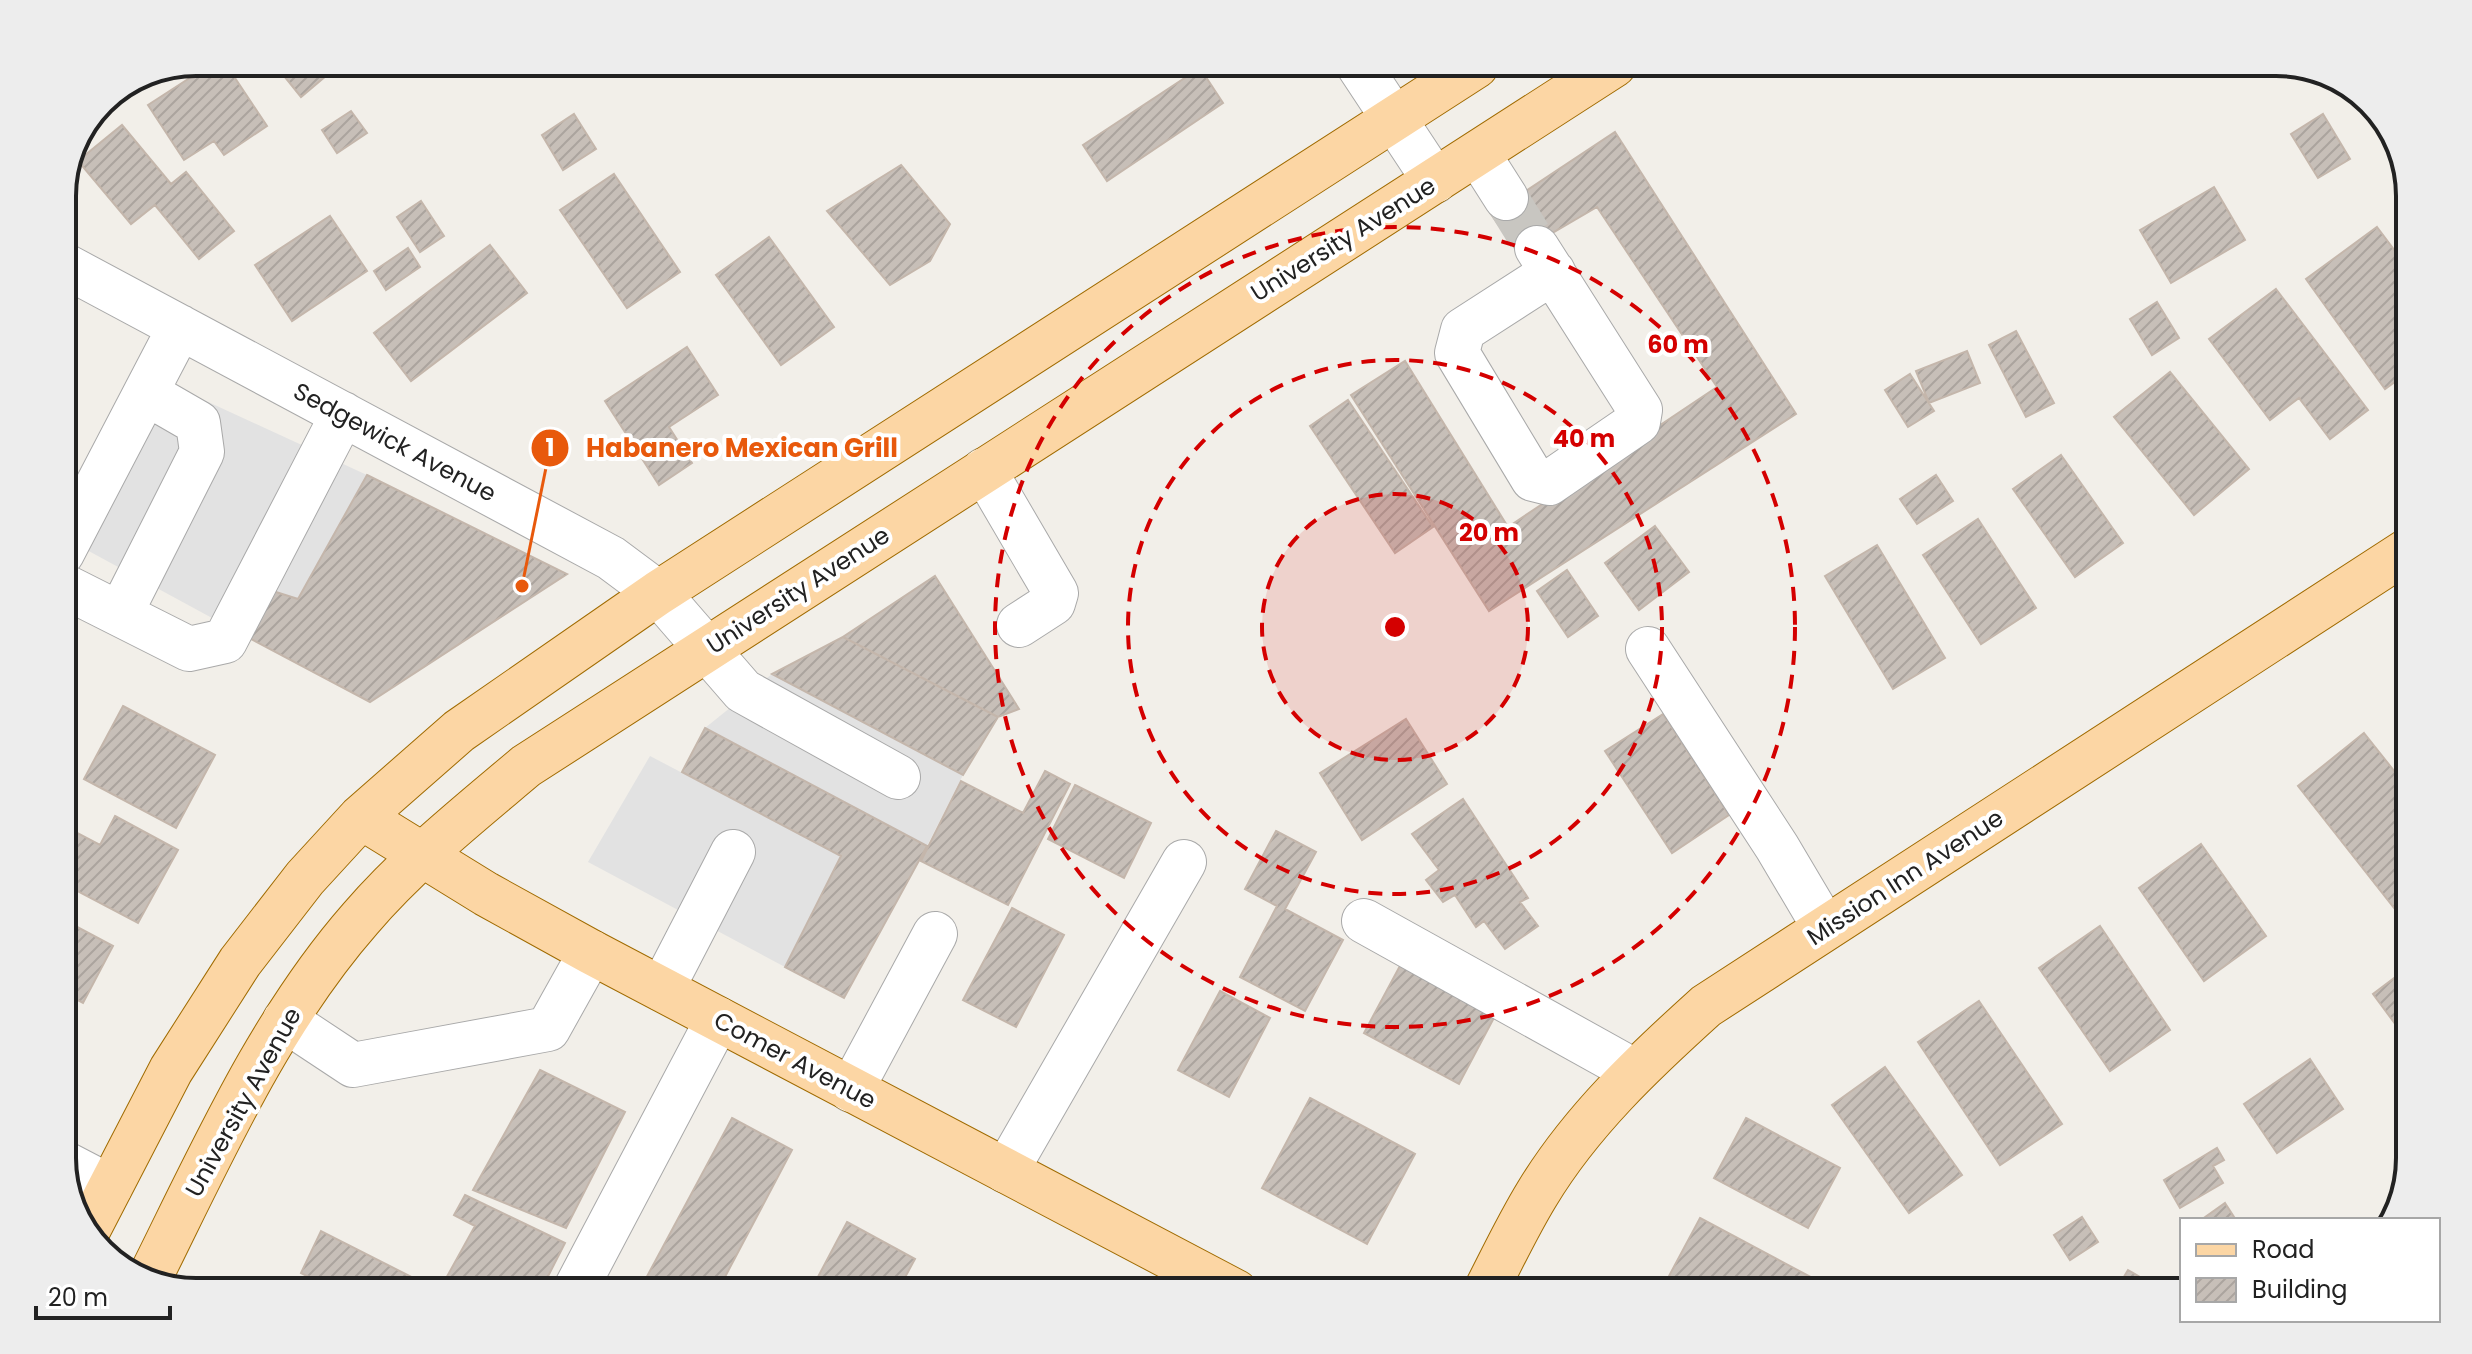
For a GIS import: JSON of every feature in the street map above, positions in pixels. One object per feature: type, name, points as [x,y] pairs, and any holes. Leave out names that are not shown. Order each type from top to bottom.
[{"type":"main road","points":[[93,1220],[171,1070],[240,962],[305,878],[361,817],[459,731],[658,593],[1460,76]]},
{"type":"main road","name":"University Avenue","points":[[154,1270],[285,1020],[359,919],[422,855],[526,766],[1597,76]]},
{"type":"main road","name":"Mission Inn Avenue","points":[[1492,1278],[1538,1193],[1571,1146],[1634,1071],[1706,1006],[2396,558]]},
{"type":"main road","name":"Comer Avenue","points":[[361,817],[591,952],[1209,1278]]},
{"type":"street","points":[[1366,76],[1435,181]]},
{"type":"street","points":[[1478,154],[1506,198]]},
{"type":"street","points":[[1545,260],[1640,410],[1638,422],[1549,483],[1533,479],[1457,353],[1463,330],[1545,260]]},
{"type":"street","name":"Sedgewick Avenue","points":[[76,271],[611,558],[658,593],[743,691],[898,777]]},
{"type":"street","points":[[76,526],[180,327]]},
{"type":"street","points":[[120,614],[202,452],[198,423],[146,393]]},
{"type":"street","points":[[76,592],[189,649],[225,641],[343,414]]},
{"type":"street","points":[[984,470],[1056,593],[1053,603],[1019,625]]},
{"type":"street","points":[[1648,649],[1777,847],[1825,928]]},
{"type":"street","points":[[662,989],[733,852]]},
{"type":"street","points":[[1006,1171],[1184,862]]},
{"type":"street","points":[[1364,921],[1634,1071]]},
{"type":"street","points":[[851,1090],[935,934]]},
{"type":"street","points":[[285,1020],[353,1065],[548,1029],[591,952]]},
{"type":"street","points":[[581,1278],[718,1019]]},
{"type":"street","points":[[76,1170],[110,1187]]},
{"type":"shaded area","points":[[167,383],[367,475],[298,599],[257,587],[236,631],[85,549]]},
{"type":"shaded area","points":[[772,674],[963,775],[927,846],[705,728]]},
{"type":"shaded area","points":[[650,756],[841,856],[785,967],[588,862]]},
{"type":"building","points":[[192,76],[234,76],[267,126],[224,155],[214,141],[184,160],[148,105]]},
{"type":"building","points":[[284,76],[326,76],[301,97]]},
{"type":"building","points":[[1188,76],[1205,76],[1223,103],[1107,181],[1083,145]]},
{"type":"building","points":[[351,111],[367,133],[337,153],[322,130]]},
{"type":"building","points":[[574,114],[596,149],[563,170],[542,135]]},
{"type":"building","points":[[2323,114],[2350,159],[2318,178],[2291,134]]},
{"type":"building","points":[[122,125],[171,184],[186,172],[234,231],[199,259],[155,205],[131,224],[80,164],[83,157]]},
{"type":"building","points":[[1615,132],[1796,414],[1489,611],[1351,395],[1405,361],[1508,527],[1717,387],[1597,207],[1518,253],[1491,214]]},
{"type":"building","points":[[901,165],[950,224],[930,261],[890,285],[827,211]]},
{"type":"building","points":[[614,174],[680,272],[627,308],[560,210]]},
{"type":"building","points":[[2214,187],[2245,240],[2171,283],[2140,230]]},
{"type":"building","points":[[421,201],[444,236],[420,252],[397,217]]},
{"type":"building","points":[[330,216],[367,271],[292,321],[255,265]]},
{"type":"building","points":[[2377,227],[2396,252],[2396,381],[2385,389],[2306,279]]},
{"type":"building","points":[[769,237],[834,327],[781,365],[716,275]]},
{"type":"building","points":[[490,245],[527,293],[411,381],[374,333]]},
{"type":"building","points":[[408,248],[420,267],[386,290],[374,271]]},
{"type":"building","points":[[2276,289],[2368,410],[2330,439],[2299,398],[2270,420],[2209,339]]},
{"type":"building","points":[[2157,302],[2179,338],[2152,355],[2130,319]]},
{"type":"building","points":[[2016,331],[2054,403],[2026,417],[1989,345]]},
{"type":"building","points":[[687,347],[718,395],[669,427],[692,463],[659,485],[605,401]]},
{"type":"building","points":[[1967,351],[1980,383],[1929,403],[1916,371]]},
{"type":"building","points":[[2170,372],[2249,469],[2194,515],[2114,417]]},
{"type":"building","points":[[1910,374],[1934,411],[1908,427],[1885,390]]},
{"type":"building","points":[[1348,400],[1433,527],[1395,553],[1310,426]]},
{"type":"building","points":[[2061,455],[2123,543],[2075,577],[2013,489]]},
{"type":"building","points":[[367,475],[567,574],[370,702],[236,631],[257,586],[298,599]]},
{"type":"building","points":[[1936,475],[1953,501],[1917,524],[1900,499]]},
{"type":"building","points":[[1978,519],[2036,608],[1981,644],[1923,555]]},
{"type":"building","points":[[1655,526],[1689,572],[1639,610],[1605,563]]},
{"type":"building","points":[[1877,545],[1945,658],[1893,689],[1825,576]]},
{"type":"building","points":[[1567,570],[1598,616],[1568,637],[1537,591]]},
{"type":"building","points":[[935,576],[1019,709],[998,717],[843,637]]},
{"type":"building","points":[[843,637],[998,717],[963,775],[772,674]]},
{"type":"building","points":[[123,706],[215,755],[176,828],[84,779]]},
{"type":"building","points":[[1663,714],[1729,815],[1672,853],[1605,751]]},
{"type":"building","points":[[1406,719],[1447,784],[1362,840],[1320,773]]},
{"type":"building","points":[[705,728],[927,846],[844,998],[785,967],[841,856],[682,772]]},
{"type":"building","points":[[2364,733],[2396,773],[2396,910],[2298,786]]},
{"type":"building","points":[[1045,771],[1070,784],[1008,905],[921,861],[961,781],[1023,813]]},
{"type":"building","points":[[1075,785],[1151,823],[1124,878],[1048,839]]},
{"type":"building","points":[[1463,799],[1528,898],[1520,902],[1538,926],[1505,949],[1484,921],[1476,927],[1455,895],[1443,902],[1426,880],[1439,870],[1412,834]]},
{"type":"building","points":[[115,816],[178,850],[138,923],[76,890],[76,832],[100,845]]},
{"type":"building","points":[[1276,831],[1316,852],[1285,909],[1343,940],[1305,1011],[1240,977],[1277,906],[1245,889]]},
{"type":"building","points":[[2201,844],[2266,936],[2204,981],[2139,888]]},
{"type":"building","points":[[1012,908],[1064,935],[1016,1027],[963,1000]]},
{"type":"building","points":[[76,926],[113,946],[83,1003],[76,999]]},
{"type":"building","points":[[2100,926],[2170,1030],[2110,1071],[2039,968]]},
{"type":"building","points":[[1402,962],[1497,1012],[1459,1084],[1364,1033]]},
{"type":"building","points":[[2396,977],[2396,1025],[2373,994]]},
{"type":"building","points":[[1220,991],[1270,1018],[1229,1097],[1178,1070]]},
{"type":"building","points":[[1979,1001],[2062,1124],[2000,1165],[1918,1042]]},
{"type":"building","points":[[2310,1059],[2343,1109],[2277,1153],[2244,1104]]},
{"type":"building","points":[[1885,1067],[1962,1175],[1909,1213],[1832,1105]]},
{"type":"building","points":[[540,1070],[625,1112],[566,1228],[473,1190]]},
{"type":"building","points":[[1310,1098],[1415,1154],[1367,1244],[1262,1188]]},
{"type":"building","points":[[732,1118],[792,1150],[724,1278],[646,1278]]},
{"type":"building","points":[[1746,1118],[1840,1168],[1808,1228],[1714,1178]]},
{"type":"building","points":[[2217,1148],[2224,1160],[2213,1166],[2223,1183],[2180,1208],[2164,1180]]},
{"type":"building","points":[[465,1195],[565,1243],[547,1278],[446,1278],[475,1226],[454,1215]]},
{"type":"building","points":[[2225,1203],[2235,1218],[2204,1218]]},
{"type":"building","points":[[2082,1217],[2098,1242],[2070,1260],[2054,1235]]},
{"type":"building","points":[[1700,1218],[1812,1278],[1673,1278],[1669,1276]]},
{"type":"building","points":[[847,1222],[915,1259],[905,1278],[817,1278]]},
{"type":"building","points":[[321,1231],[413,1278],[311,1278],[301,1273]]},
{"type":"building","points":[[2128,1270],[2142,1278],[2123,1278]]},
{"type":"tunnel","points":[[1506,198],[1537,248]]},
{"type":"place","name":"Habanero Mexican Grill","points":[[522,586]]}]
